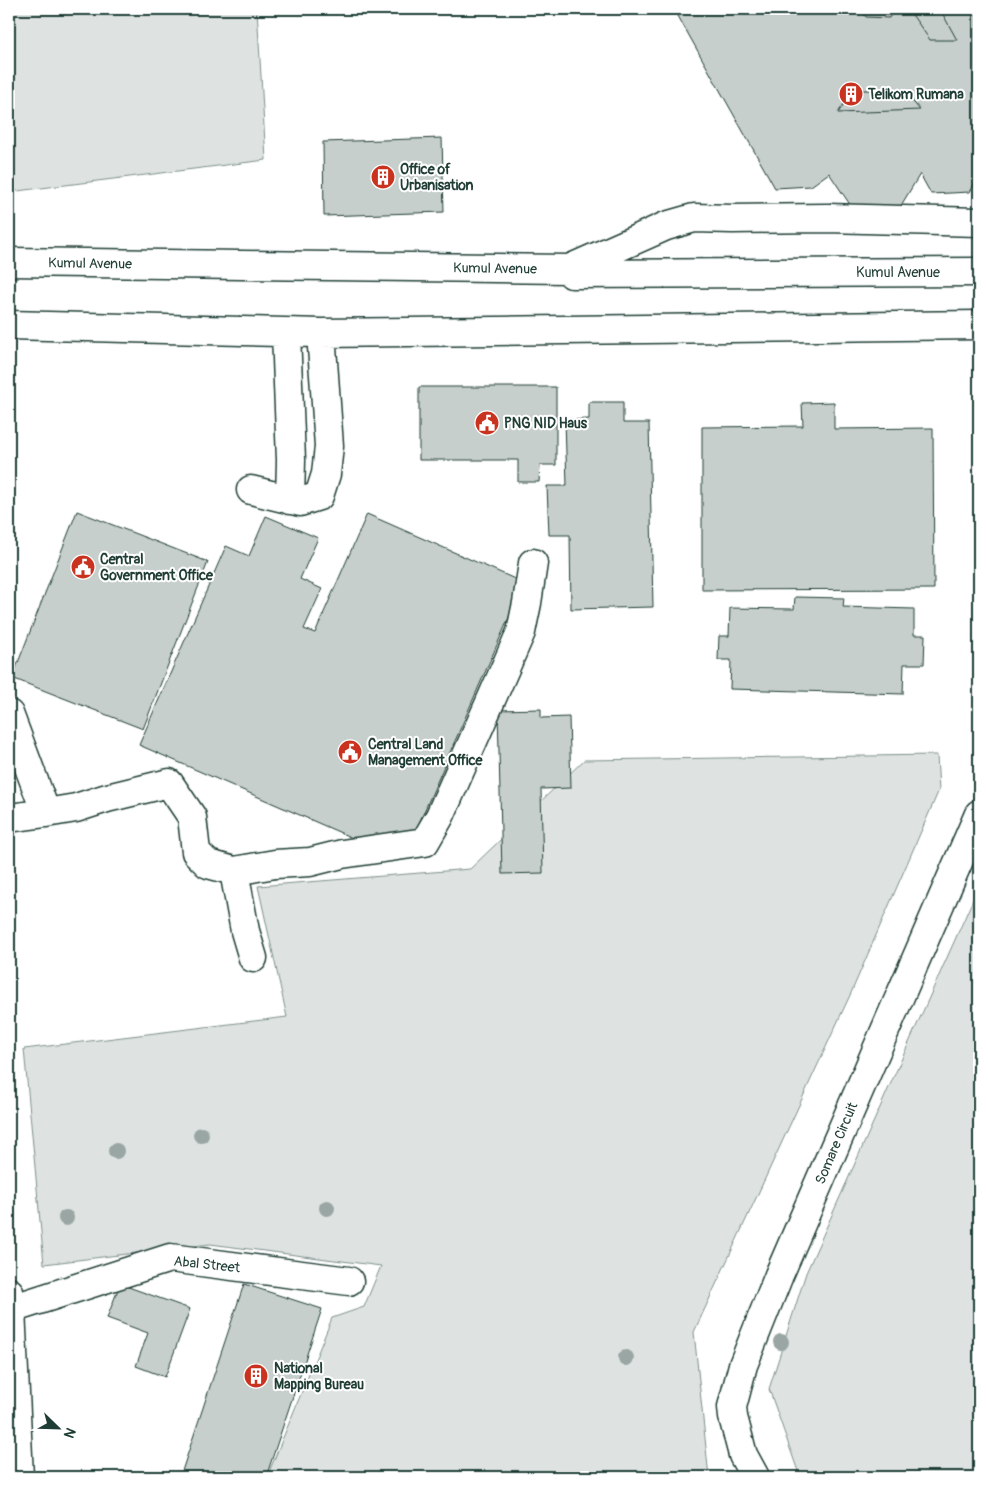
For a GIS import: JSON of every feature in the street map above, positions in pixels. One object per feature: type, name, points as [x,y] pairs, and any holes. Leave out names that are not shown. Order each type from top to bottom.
[{"type":"street","points":[[569,269],[666,226],[694,218],[827,218],[979,222]]},
{"type":"street","name":"Kumul Avenue","points":[[9,262],[569,269],[572,274],[979,272]]},
{"type":"street","points":[[9,325],[286,333],[979,325]]},
{"type":"street","points":[[286,333],[291,460],[290,500]]},
{"type":"street","points":[[251,490],[300,502],[319,496],[326,474],[329,446],[321,333]]},
{"type":"street","points":[[9,818],[76,808],[107,798],[169,783],[192,817],[196,852],[208,864],[234,871],[275,864],[310,862],[342,854],[425,842],[440,816],[521,632],[533,563]]},
{"type":"street","points":[[9,714],[46,813]]},
{"type":"street","name":"Somare Circuit","points":[[755,1477],[743,1455],[733,1417],[732,1407],[743,1364],[779,1275],[979,814]]},
{"type":"street","points":[[234,871],[245,931],[253,958]]},
{"type":"street","name":"Abal Street","points":[[10,1300],[170,1258],[349,1281]]},
{"type":"street","points":[[10,1300],[19,1477]]},
{"type":"shaded area","points":[[9,9],[257,9],[266,160],[9,192]]},
{"type":"shaded area","points":[[937,755],[939,790],[851,993],[694,1332],[709,1477],[267,1477],[332,1318],[364,1307],[381,1266],[210,1244],[44,1264],[24,1049],[287,1017],[258,886],[470,869],[584,760]]},
{"type":"shaded area","points":[[979,886],[979,1477],[800,1477],[769,1389],[806,1273]]},
{"type":"building","name":"Telikom Rumana","points":[[683,9],[979,9],[979,176],[970,192],[931,194],[920,174],[897,212],[855,212],[829,173],[811,186],[775,188],[678,16]]},
{"type":"building","points":[[860,9],[894,9],[889,18],[866,17]]},
{"type":"building","points":[[908,9],[940,9],[957,40],[930,40]]},
{"type":"building","points":[[853,90],[903,90],[920,110],[838,113]]},
{"type":"building","name":"Office of Urbanisation","points":[[442,138],[444,212],[324,216],[323,142]]},
{"type":"building","name":"PNG NID Haus","points":[[419,387],[556,387],[556,465],[540,465],[539,482],[518,482],[518,460],[419,460]]},
{"type":"building","points":[[589,402],[623,402],[623,423],[649,423],[653,607],[571,609],[570,535],[549,535],[547,486],[567,486],[565,420],[589,419]]},
{"type":"building","points":[[834,402],[834,429],[933,428],[934,589],[702,590],[702,427],[803,426],[802,403]]},
{"type":"building","points":[[77,511],[208,562],[143,729],[12,678]]},
{"type":"building","points":[[367,514],[524,583],[403,860],[139,745],[226,546],[249,556],[266,516],[318,538],[300,579],[322,589],[304,629],[315,633]]},
{"type":"building","points":[[795,597],[844,598],[843,607],[914,609],[914,635],[925,635],[924,664],[904,664],[903,694],[730,689],[731,660],[718,660],[719,636],[729,636],[730,608],[794,609]]},
{"type":"building","points":[[541,709],[541,718],[569,717],[571,788],[541,789],[543,873],[502,874],[498,710]]},
{"type":"building","points":[[120,1284],[190,1309],[165,1377],[136,1366],[148,1333],[107,1318]]},
{"type":"building","name":"National Mapping Bureau","points":[[244,1284],[322,1309],[266,1477],[180,1477]]},
{"type":"place","name":"Telikom Rumana","points":[[851,94]]},
{"type":"place","name":"Office of Urbanisation","points":[[383,177]]},
{"type":"place","name":"PNG NID Haus","points":[[487,423]]},
{"type":"place","name":"Central Government Office","points":[[83,567]]},
{"type":"place","name":"Central Land Management Office","points":[[350,752]]},
{"type":"place","name":"National Mapping Bureau","points":[[256,1376]]}]
